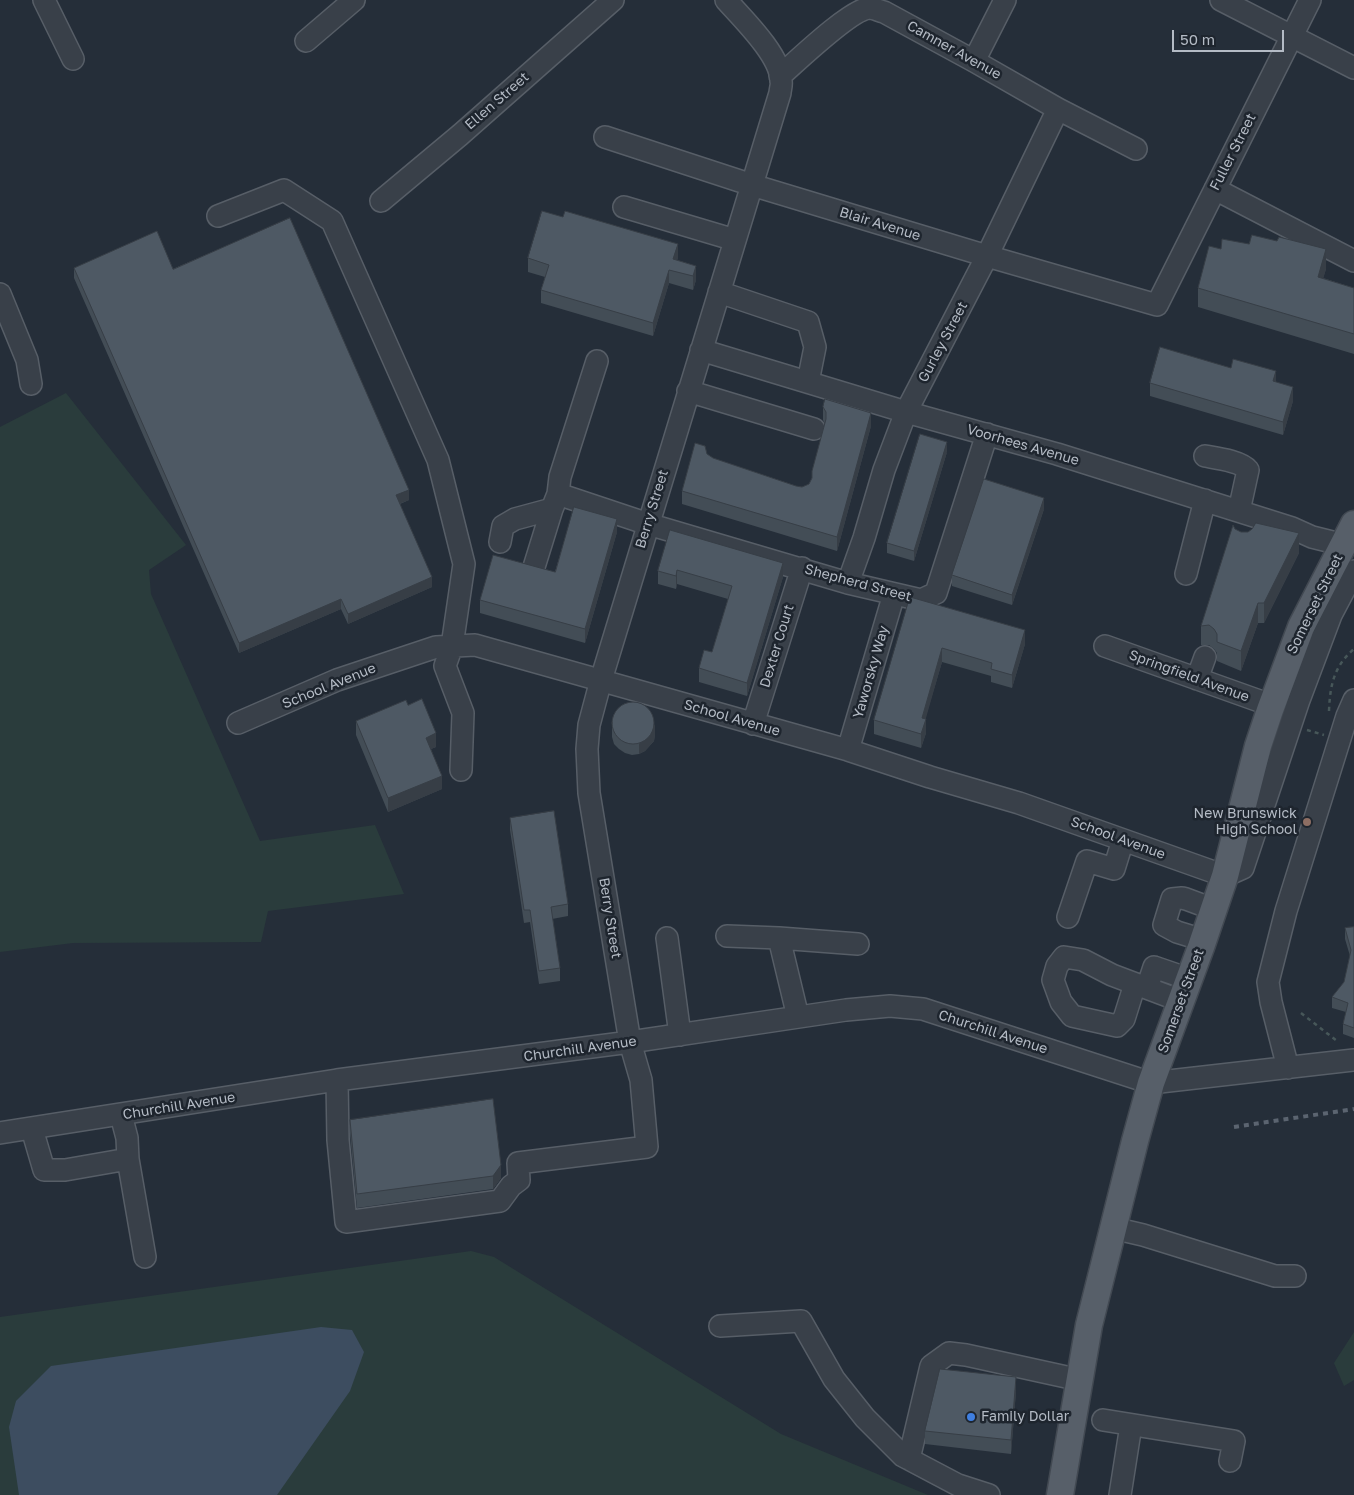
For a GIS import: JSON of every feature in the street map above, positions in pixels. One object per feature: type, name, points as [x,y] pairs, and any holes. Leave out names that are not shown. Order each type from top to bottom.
[{"type":"main road","name":"Somerset Street","points":[[1060,1495],[1089,1324],[1151,1083],[1225,876],[1258,746],[1270,710],[1301,628],[1349,535]]},
{"type":"street","points":[[44,0],[73,59]]},
{"type":"street","points":[[306,41],[354,0]]},
{"type":"street","name":"Ellen Street","points":[[381,201],[613,0]]},
{"type":"street","name":"Berry Street","points":[[337,1080],[338,1140],[346,1222],[500,1202],[511,1186],[519,1180],[518,1163],[647,1146],[641,1080],[630,1042],[589,793],[588,733],[601,680],[780,93],[782,82],[774,58],[726,0]]},
{"type":"street","points":[[974,61],[1005,0]]},
{"type":"street","points":[[1221,0],[1354,68]]},
{"type":"street","name":"Fuller Street","points":[[1157,305],[1310,0]]},
{"type":"street","name":"Camner Avenue","points":[[780,76],[844,20],[871,8],[884,12],[1058,109],[1136,149]]},
{"type":"street","name":"Gurley Street","points":[[848,583],[864,538],[884,470],[906,412],[988,256],[1058,109]]},
{"type":"street","name":"Blair Avenue","points":[[605,137],[752,185],[1157,305]]},
{"type":"street","points":[[1215,189],[1354,261]]},
{"type":"street","points":[[218,216],[284,190],[332,221],[438,460],[464,564],[452,646],[445,666],[463,713],[461,770]]},
{"type":"street","points":[[624,207],[735,240]]},
{"type":"street","points":[[719,292],[808,322],[815,347],[808,382]]},
{"type":"street","points":[[0,294],[27,360],[31,384]]},
{"type":"street","name":"Voorhees Avenue","points":[[701,350],[906,412],[1058,454],[1292,528],[1312,537],[1349,535]]},
{"type":"street","points":[[534,567],[597,360]]},
{"type":"street","points":[[688,391],[814,429]]},
{"type":"street","name":"Shepherd Street","points":[[555,502],[648,524],[848,583],[921,600],[936,593],[987,434]]},
{"type":"street","points":[[1205,456],[1240,464],[1248,470],[1245,535]]},
{"type":"street","points":[[1186,574],[1205,500]]},
{"type":"street","points":[[500,542],[503,526],[555,502]]},
{"type":"street","name":"Dexter Court","points":[[753,724],[802,568]]},
{"type":"street","points":[[1225,876],[1243,868],[1299,700],[1331,615],[1354,571]]},
{"type":"street","name":"Yaworsky Way","points":[[848,750],[894,594]]},
{"type":"street","name":"School Avenue","points":[[238,723],[337,680],[436,647],[475,645],[848,750],[930,777],[1019,803],[1225,876]]},
{"type":"street","name":"Springfield Avenue","points":[[1105,646],[1265,704],[1270,710]]},
{"type":"street","points":[[1197,679],[1205,657]]},
{"type":"street","points":[[1288,1068],[1271,1002],[1268,982],[1286,911],[1347,716],[1354,700]]},
{"type":"street","points":[[1068,917],[1087,861],[1114,869],[1123,840]]},
{"type":"street","points":[[1203,940],[1177,932],[1164,925],[1172,899],[1182,898],[1214,909]]},
{"type":"street","points":[[726,936],[858,944]]},
{"type":"street","points":[[667,938],[680,1035]]},
{"type":"street","points":[[779,938],[798,1017]]},
{"type":"street","points":[[1141,986],[1154,967],[1185,990]]},
{"type":"street","name":"Churchill Avenue","points":[[0,1133],[337,1080],[630,1042],[846,1010],[890,1006],[923,1009],[1151,1083]]},
{"type":"street","points":[[1151,1083],[1354,1060]]},
{"type":"street","points":[[121,1115],[145,1257]]},
{"type":"street","points":[[32,1129],[44,1170],[65,1170],[128,1159]]},
{"type":"street","points":[[1113,1228],[1143,1235],[1275,1276],[1295,1276]]},
{"type":"street","points":[[720,1326],[801,1321],[834,1379],[865,1418],[903,1456],[958,1485],[989,1495]]},
{"type":"street","points":[[909,1459],[931,1366],[949,1353],[1080,1380]]},
{"type":"street","points":[[1103,1420],[1234,1441],[1230,1461]]},
{"type":"street","points":[[1120,1495],[1131,1425]]},
{"type":"path","points":[[1329,712],[1330,692],[1336,671],[1354,649]]},
{"type":"path","points":[[1307,730],[1330,737]]},
{"type":"path","points":[[1301,1013],[1337,1041]]},
{"type":"shaded area","points":[[66,393],[186,545],[149,570],[151,594],[260,841],[375,825],[404,894],[268,911],[261,942],[73,943],[0,952],[0,427]]},
{"type":"shaded area","points":[[471,1251],[494,1257],[781,1434],[928,1495],[0,1495],[0,1317]]},
{"type":"shaded area","points":[[1354,1332],[1354,1380],[1344,1386],[1334,1363]]},
{"type":"water","points":[[321,1327],[352,1330],[364,1352],[350,1391],[277,1495],[19,1495],[9,1427],[16,1401],[51,1366]]},
{"type":"building","points":[[542,211],[563,217],[565,211],[678,244],[673,259],[696,266],[693,276],[669,270],[653,323],[541,290],[549,265],[528,258]]},
{"type":"building","points":[[290,218],[409,490],[396,495],[432,577],[348,614],[341,599],[239,643],[74,268],[157,231],[173,269]]},
{"type":"building","points":[[1252,235],[1277,241],[1279,237],[1326,249],[1318,277],[1354,288],[1354,334],[1198,288],[1209,246],[1221,249],[1222,239],[1249,244]]},
{"type":"building","points":[[1160,347],[1231,368],[1233,359],[1276,371],[1273,381],[1293,387],[1283,422],[1150,383]]},
{"type":"building","points":[[825,399],[871,413],[837,537],[682,491],[695,443],[705,446],[707,454],[713,458],[796,486],[802,487],[809,484],[826,419],[826,412],[823,407]]},
{"type":"building","points":[[920,434],[947,442],[914,551],[887,543]]},
{"type":"building","points":[[984,479],[1044,498],[1012,595],[952,575]]},
{"type":"building","points":[[574,507],[617,519],[585,629],[480,600],[493,555],[555,572]]},
{"type":"building","points":[[1256,523],[1299,533],[1264,603],[1258,603],[1241,651],[1217,642],[1217,634],[1209,625],[1201,626],[1233,525],[1235,529],[1241,532],[1248,532]]},
{"type":"building","points":[[670,530],[783,563],[747,683],[699,668],[704,650],[712,652],[732,586],[677,570],[676,576],[658,571]]},
{"type":"building","points":[[910,597],[1025,630],[1012,675],[991,669],[992,663],[942,648],[922,718],[926,719],[921,734],[874,720]]},
{"type":"building","points":[[422,699],[436,733],[426,738],[442,776],[388,798],[356,721],[406,700],[408,705]]},
{"type":"building","points":[[637,702],[645,705],[651,711],[654,723],[651,735],[645,741],[629,744],[621,741],[615,735],[612,719],[615,711],[621,705]]},
{"type":"building","points":[[554,811],[568,904],[551,907],[560,968],[539,971],[530,910],[524,910],[510,818]]},
{"type":"building","points":[[1354,927],[1354,1028],[1343,1024],[1348,1003],[1332,997],[1344,982],[1351,950],[1345,928]]},
{"type":"building","points":[[493,1099],[501,1165],[493,1176],[357,1194],[350,1120]]},
{"type":"building","name":"Family Dollar","points":[[940,1369],[1016,1377],[1011,1440],[925,1431]]},
{"type":"railway","points":[[1234,1127],[1354,1109]]},
{"type":"place","name":"New Brunswick High School","points":[[1307,822]]},
{"type":"place","name":"Family Dollar","points":[[971,1417]]}]
